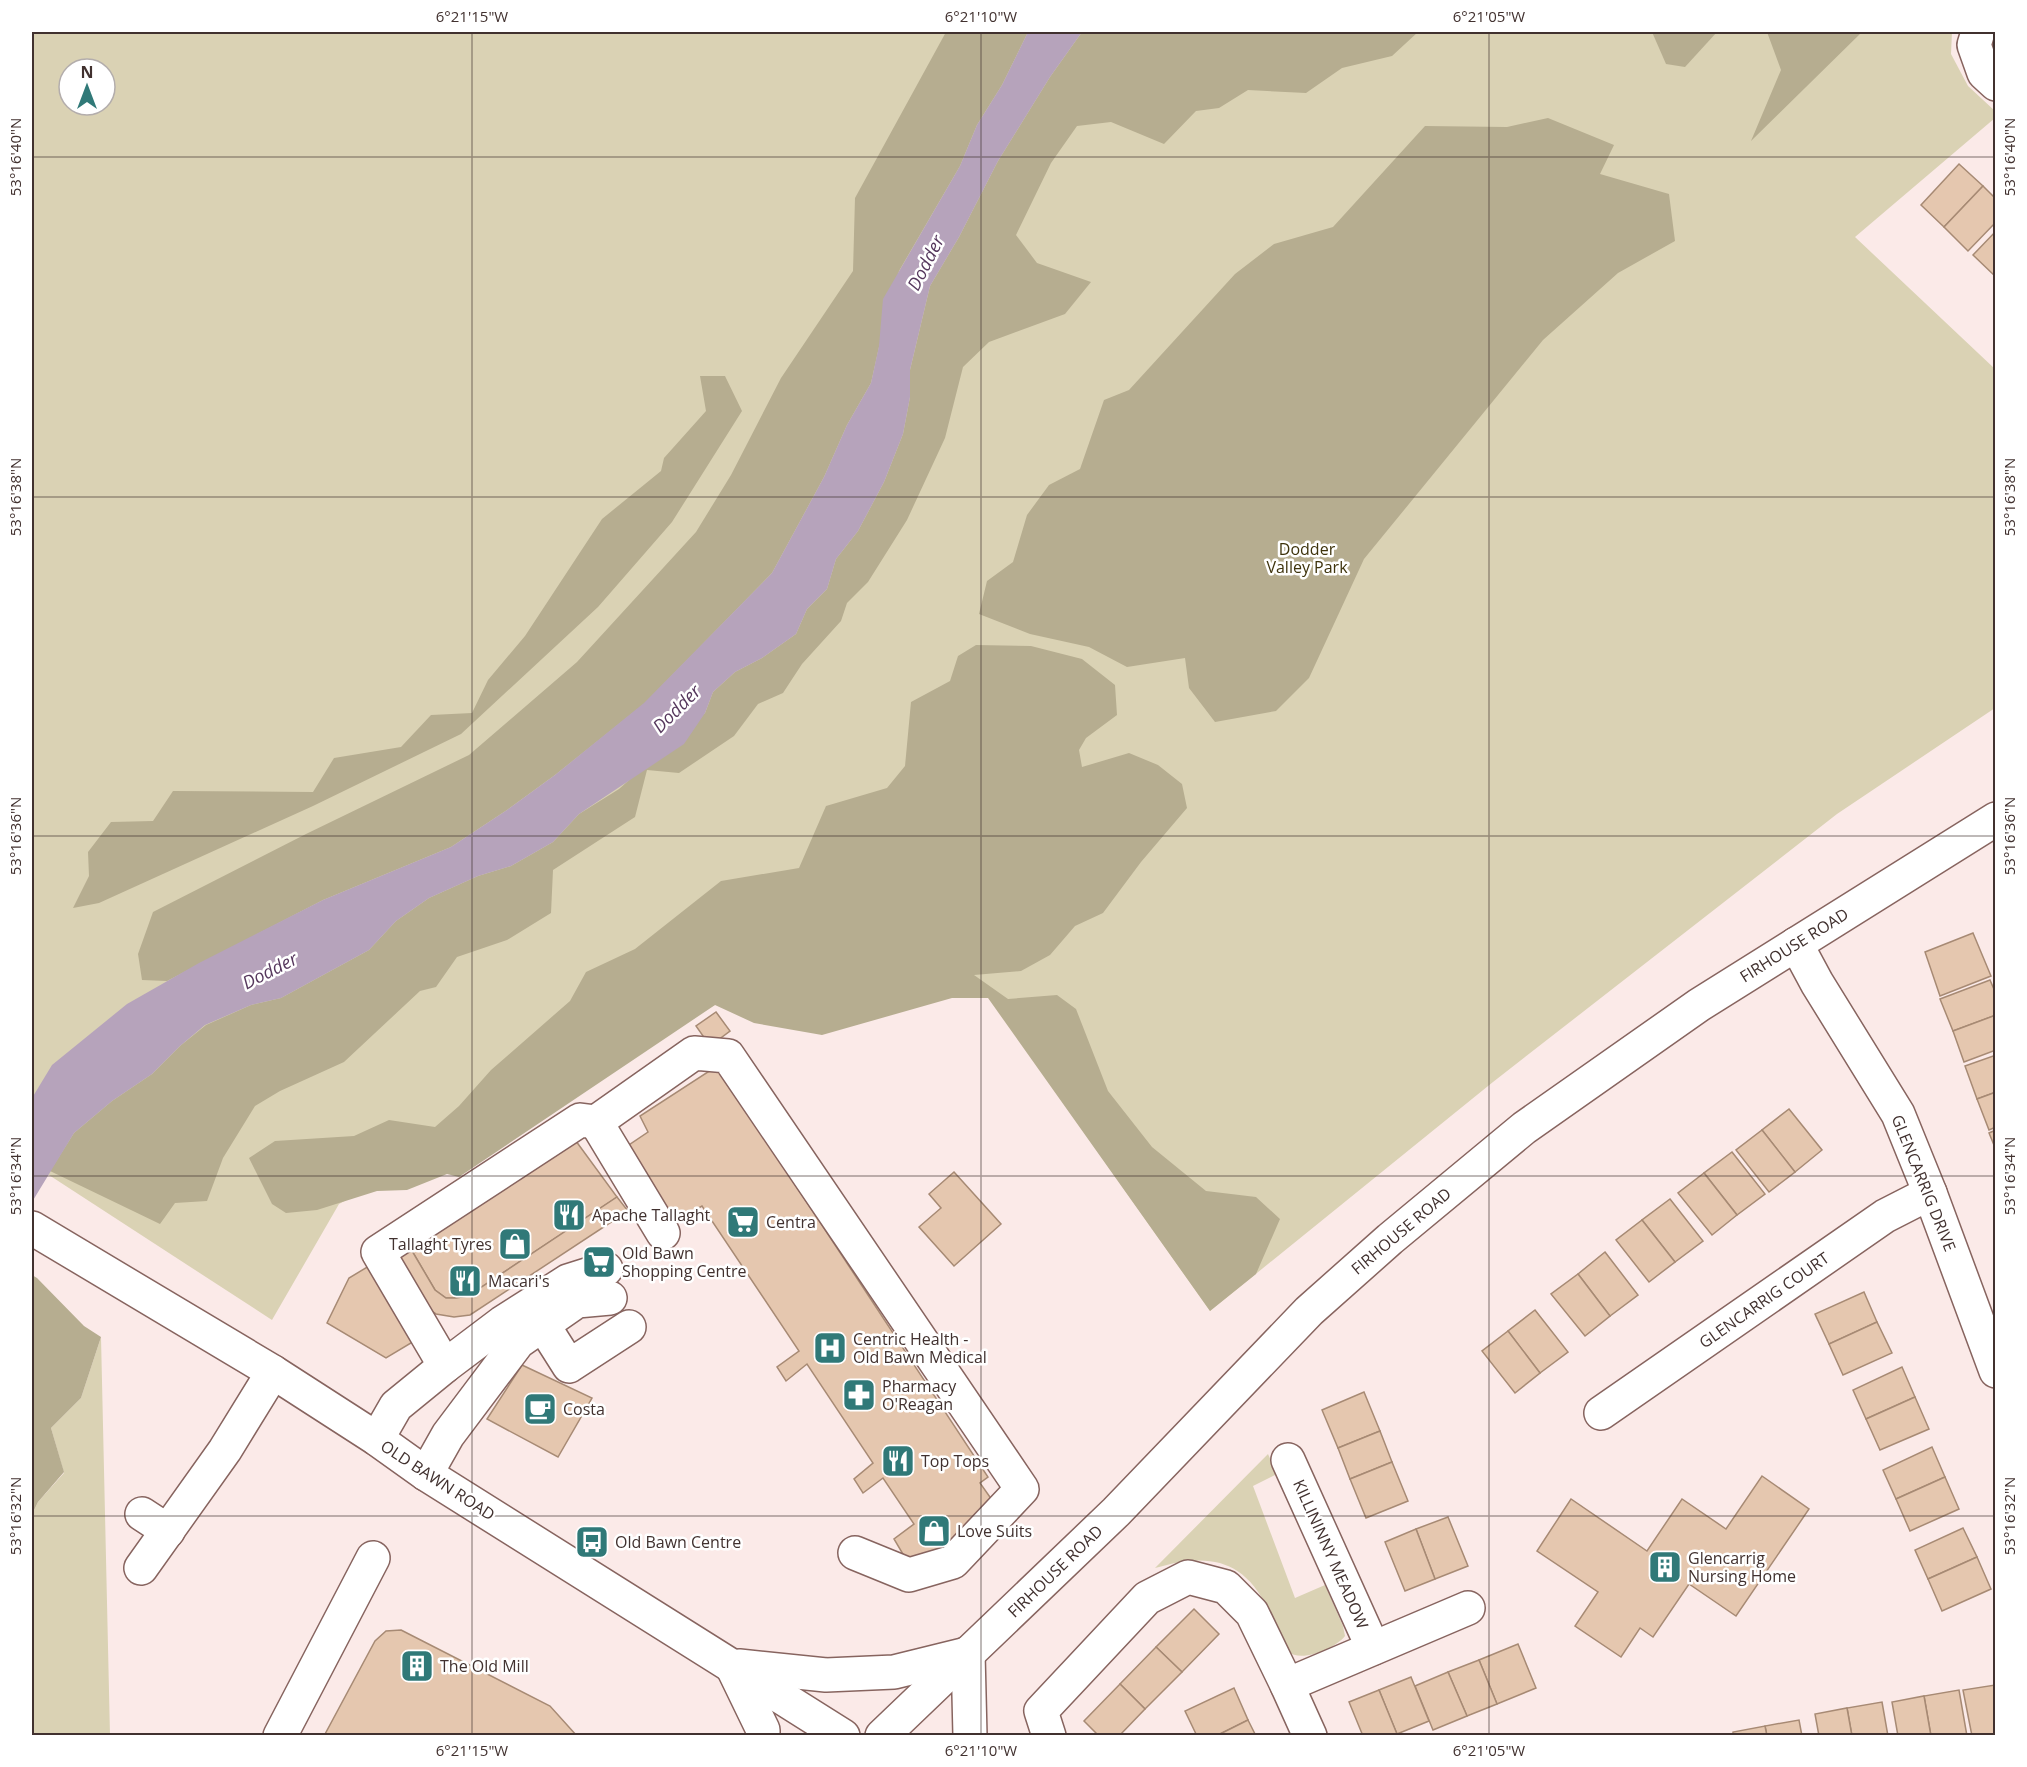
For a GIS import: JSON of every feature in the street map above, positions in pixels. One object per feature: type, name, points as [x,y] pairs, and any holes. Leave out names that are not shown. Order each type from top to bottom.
[{"type":"main road","points":[[1976,38],[1984,73],[1995,84]]},
{"type":"main road","name":"FIRHOUSE ROAD","points":[[882,1736],[1116,1512],[1309,1311],[1390,1239],[1524,1128],[1699,1005],[1995,819]]},
{"type":"main road","name":"GLENCARRIG DRIVE","points":[[1796,944],[1817,983],[1898,1114],[1930,1192],[1995,1371]]},
{"type":"main road","points":[[445,1365],[378,1252],[580,1120],[596,1122],[694,1053],[728,1056],[1022,1489],[953,1562],[909,1575],[855,1552]]},
{"type":"main road","points":[[596,1122],[663,1233]]},
{"type":"main road","name":"GLENCARRIG COURT","points":[[1601,1413],[1886,1216],[1930,1192]]},
{"type":"main road","name":"OLD BAWN ROAD","points":[[43,1235],[273,1372],[426,1474],[843,1736]]},
{"type":"main road","points":[[377,1440],[396,1407],[445,1365],[502,1323],[568,1281],[608,1284],[577,1301],[518,1342],[448,1435],[426,1474]]},
{"type":"main road","points":[[543,1324],[569,1366],[629,1327]]},
{"type":"main road","points":[[141,1568],[155,1522],[225,1450],[273,1372]]},
{"type":"main road","name":"KILLININNY MEADOW","points":[[1288,1460],[1373,1648]]},
{"type":"main road","points":[[286,1725],[373,1558]]},
{"type":"main road","points":[[1049,1736],[1041,1711],[1147,1598],[1188,1577],[1226,1587],[1252,1613],[1310,1736]]},
{"type":"main road","name":"KILLININNY MEADOW","points":[[1287,1685],[1468,1608]]},
{"type":"main road","points":[[732,1666],[826,1675],[894,1672],[968,1653],[970,1736]]},
{"type":"main road","points":[[732,1666],[763,1730],[763,1736]]},
{"type":"green space","name":"Dodder Valley Park","points":[[32,32],[1952,32],[1951,54],[1968,86],[1995,111],[1995,118],[1855,237],[1995,369],[1995,708],[1837,814],[1493,1082],[1210,1311],[956,951],[715,1005],[339,1204],[272,1320],[32,1164]]},
{"type":"green space","points":[[946,32],[1028,32],[1002,85],[977,125],[960,166],[899,271],[871,383],[847,425],[824,477],[772,573],[644,704],[555,775],[451,847],[323,900],[167,981],[142,980],[138,954],[153,912],[469,755],[577,662],[696,532],[731,475],[781,378],[853,271],[855,198]]},
{"type":"green space","points":[[1082,32],[1418,32],[1392,56],[1342,68],[1306,93],[1248,90],[1219,108],[1196,111],[1164,144],[1111,122],[1077,126],[1051,163],[1016,235],[1037,263],[1091,282],[1065,314],[989,342],[963,367],[945,438],[907,520],[868,582],[847,603],[841,621],[802,664],[783,693],[758,704],[734,736],[679,773],[647,770],[635,817],[553,870],[551,913],[507,940],[457,957],[436,987],[420,991],[344,1062],[280,1091],[255,1106],[223,1158],[207,1201],[175,1203],[160,1224],[50,1171],[74,1133],[112,1101],[152,1074],[180,1046],[206,1025],[251,1005],[281,998],[369,950],[396,921],[429,898],[478,876],[511,866],[553,842],[579,814],[619,789],[705,713],[713,692],[735,672],[762,658],[796,634],[807,609],[827,589],[836,559],[858,531],[884,482],[903,434],[910,397],[910,370],[930,286],[959,237],[998,161],[1050,77]]},
{"type":"green space","points":[[1652,32],[1717,32],[1685,67],[1666,64]]},
{"type":"green space","points":[[1767,32],[1862,32],[1751,141],[1781,70]]},
{"type":"green space","points":[[1548,118],[1614,145],[1600,174],[1669,194],[1675,241],[1618,273],[1543,340],[1364,559],[1309,678],[1276,711],[1215,722],[1189,688],[1185,658],[1127,667],[1089,647],[1030,634],[979,614],[987,581],[1013,562],[1027,515],[1049,485],[1080,469],[1104,400],[1129,390],[1235,274],[1274,244],[1333,227],[1425,126],[1507,127]]},
{"type":"green space","points":[[700,376],[725,376],[742,411],[672,522],[598,607],[461,734],[313,806],[99,903],[73,908],[89,876],[88,852],[111,822],[153,821],[173,791],[313,792],[334,758],[401,747],[431,715],[472,713],[488,680],[525,636],[602,519],[661,471],[664,458],[706,411]]},
{"type":"green space","points":[[976,645],[1031,646],[1082,659],[1115,685],[1117,715],[1086,738],[1079,750],[1082,767],[1129,753],[1158,765],[1182,784],[1187,808],[1141,862],[1103,913],[1075,926],[1050,955],[1021,971],[974,975],[1008,999],[1057,995],[1076,1009],[1108,1091],[1152,1147],[1206,1191],[1256,1197],[1280,1219],[1256,1274],[1210,1311],[988,998],[952,998],[822,1035],[754,1023],[715,1005],[459,1177],[447,1174],[407,1190],[377,1191],[317,1210],[286,1213],[272,1204],[249,1158],[275,1141],[354,1136],[389,1120],[435,1127],[459,1106],[491,1070],[570,1001],[586,972],[635,949],[721,881],[799,868],[826,806],[887,788],[905,766],[911,702],[950,681],[958,656]]},
{"type":"green space","points":[[32,1275],[84,1326],[101,1337],[81,1398],[51,1428],[64,1472],[38,1502],[32,1514]]},
{"type":"green space","points":[[101,1337],[110,1735],[32,1735],[32,1514],[38,1502],[64,1473],[51,1428],[81,1398]]},
{"type":"green space","points":[[1268,1454],[1277,1474],[1253,1486],[1295,1598],[1325,1585],[1343,1626],[1345,1636],[1318,1653],[1301,1656],[1288,1651],[1258,1592],[1235,1569],[1221,1563],[1207,1561],[1173,1563],[1155,1568]]},
{"type":"water","name":"Dodder","points":[[1028,32],[1082,32],[1050,77],[998,161],[959,237],[930,286],[910,370],[910,397],[903,434],[884,482],[858,531],[836,559],[827,589],[807,609],[796,634],[762,658],[735,672],[713,692],[705,713],[684,744],[579,814],[553,842],[511,866],[478,876],[429,898],[396,921],[369,950],[281,998],[251,1005],[205,1025],[152,1074],[112,1101],[74,1133],[32,1202],[32,1098],[52,1065],[127,1004],[199,963],[323,900],[451,847],[507,810],[555,775],[644,703],[772,573],[824,477],[847,425],[871,383],[879,346],[883,299],[960,166],[977,125],[1002,85]]},
{"type":"building","points":[[1959,164],[1983,186],[1944,227],[1921,205]]},
{"type":"building","points":[[1983,186],[1996,199],[1996,222],[1968,251],[1944,227]]},
{"type":"building","points":[[1996,231],[1996,277],[1973,255]]},
{"type":"building","points":[[1973,933],[1991,976],[1940,996],[1925,952]]},
{"type":"building","points":[[1990,980],[1996,994],[1996,1015],[1953,1031],[1940,999]]},
{"type":"building","points":[[716,1012],[730,1031],[710,1046],[696,1026]]},
{"type":"building","points":[[1996,1015],[1996,1050],[1964,1062],[1953,1031]]},
{"type":"building","points":[[1996,1055],[1996,1092],[1977,1099],[1965,1066]]},
{"type":"building","points":[[717,1066],[988,1477],[980,1483],[992,1500],[942,1550],[907,1561],[894,1539],[914,1524],[883,1478],[863,1493],[854,1479],[873,1463],[807,1364],[786,1381],[777,1367],[799,1351],[702,1206],[674,1222],[623,1149],[648,1132],[640,1116]]},
{"type":"building","points":[[1996,1092],[1996,1127],[1989,1130],[1977,1099]]},
{"type":"building","points":[[1789,1109],[1822,1150],[1795,1172],[1762,1130]]},
{"type":"building","points":[[1762,1130],[1795,1172],[1769,1192],[1736,1150]]},
{"type":"building","points":[[1996,1130],[1996,1150],[1989,1133]]},
{"type":"building","points":[[573,1137],[617,1197],[468,1296],[446,1298],[435,1290],[408,1244]]},
{"type":"building","points":[[1732,1152],[1765,1194],[1737,1215],[1704,1173]]},
{"type":"building","points":[[954,1172],[1001,1224],[954,1266],[919,1227],[941,1208],[929,1194]]},
{"type":"building","points":[[1704,1173],[1737,1215],[1712,1235],[1678,1193]]},
{"type":"building","points":[[617,1197],[628,1211],[470,1315],[454,1317],[436,1314],[419,1303],[389,1258],[408,1244],[435,1290],[446,1298],[468,1296]]},
{"type":"building","points":[[1670,1199],[1703,1241],[1675,1262],[1642,1220]]},
{"type":"building","points":[[1642,1220],[1675,1262],[1649,1282],[1616,1240]]},
{"type":"building","points":[[1605,1252],[1638,1295],[1610,1316],[1578,1274]]},
{"type":"building","points":[[369,1266],[421,1337],[386,1358],[327,1323],[349,1278]]},
{"type":"building","points":[[1578,1274],[1610,1316],[1585,1336],[1551,1294]]},
{"type":"building","points":[[1864,1292],[1877,1322],[1829,1344],[1815,1314]]},
{"type":"building","points":[[1535,1310],[1568,1352],[1540,1373],[1508,1331]]},
{"type":"building","points":[[1877,1322],[1892,1353],[1843,1375],[1829,1344]]},
{"type":"building","points":[[1508,1331],[1540,1373],[1515,1393],[1482,1351]]},
{"type":"building","name":"Costa","points":[[522,1365],[592,1398],[558,1457],[487,1419]]},
{"type":"building","points":[[1902,1367],[1915,1397],[1866,1419],[1853,1390]]},
{"type":"building","points":[[1364,1392],[1380,1431],[1338,1448],[1322,1410]]},
{"type":"building","points":[[1915,1397],[1929,1429],[1880,1450],[1866,1419]]},
{"type":"building","points":[[1380,1431],[1392,1462],[1350,1479],[1338,1448]]},
{"type":"building","points":[[1932,1447],[1945,1477],[1896,1499],[1883,1470]]},
{"type":"building","points":[[1392,1462],[1408,1501],[1366,1518],[1350,1479]]},
{"type":"building","name":"Glencarrig Nursing Home","points":[[1762,1476],[1809,1509],[1736,1616],[1689,1584],[1653,1637],[1640,1628],[1621,1657],[1575,1626],[1598,1592],[1537,1551],[1571,1499],[1647,1551],[1682,1499],[1726,1529]]},
{"type":"building","points":[[1945,1477],[1959,1509],[1910,1531],[1896,1499]]},
{"type":"building","points":[[1448,1517],[1468,1566],[1435,1579],[1416,1529]]},
{"type":"building","points":[[1963,1528],[1977,1557],[1928,1579],[1915,1550]]},
{"type":"building","points":[[1416,1529],[1435,1579],[1405,1591],[1385,1542]]},
{"type":"building","points":[[1977,1557],[1991,1589],[1942,1611],[1928,1579]]},
{"type":"building","points":[[1194,1609],[1219,1634],[1182,1672],[1156,1647]]},
{"type":"building","name":"The Old Mill","points":[[401,1630],[550,1706],[577,1736],[324,1736],[375,1641],[386,1631]]},
{"type":"building","points":[[1518,1644],[1536,1688],[1497,1704],[1479,1660]]},
{"type":"building","points":[[1156,1647],[1182,1672],[1145,1709],[1120,1684]]},
{"type":"building","points":[[1479,1660],[1497,1704],[1467,1716],[1448,1672]]},
{"type":"building","points":[[1448,1672],[1467,1716],[1433,1730],[1415,1686]]},
{"type":"building","points":[[1411,1677],[1429,1721],[1397,1734],[1379,1690]]},
{"type":"building","points":[[1120,1684],[1145,1709],[1119,1736],[1099,1736],[1084,1721]]},
{"type":"building","points":[[1995,1685],[1996,1736],[1972,1736],[1963,1690]]},
{"type":"building","points":[[1234,1688],[1248,1720],[1216,1736],[1197,1736],[1185,1711]]},
{"type":"building","points":[[1379,1690],[1397,1734],[1363,1736],[1349,1702]]},
{"type":"building","points":[[1959,1690],[1967,1736],[1931,1736],[1924,1696]]},
{"type":"building","points":[[1924,1696],[1931,1736],[1898,1736],[1892,1702]]},
{"type":"building","points":[[1882,1702],[1888,1736],[1852,1736],[1847,1708]]},
{"type":"building","points":[[1847,1708],[1852,1736],[1819,1736],[1815,1714]]},
{"type":"building","points":[[1248,1720],[1256,1736],[1216,1736]]},
{"type":"building","points":[[1799,1720],[1802,1736],[1767,1736],[1765,1726]]},
{"type":"building","points":[[1765,1726],[1767,1736],[1733,1736],[1733,1732]]},
{"type":"place","name":"Apache Tallaght","points":[[569,1215]]},
{"type":"place","name":"Centra","points":[[743,1222]]},
{"type":"place","name":"Tallaght Tyres","points":[[515,1244]]},
{"type":"place","name":"Old Bawn Shopping Centre","points":[[599,1262]]},
{"type":"place","name":"Macari's","points":[[465,1281]]},
{"type":"place","name":"Centric Health - Old Bawn Medical","points":[[830,1348]]},
{"type":"place","name":"Pharmacy O'Reagan","points":[[859,1395]]},
{"type":"place","name":"Costa","points":[[540,1409]]},
{"type":"place","name":"Top Tops","points":[[898,1461]]},
{"type":"place","name":"Love Suits","points":[[934,1531]]},
{"type":"place","name":"Old Bawn Centre","points":[[592,1542]]},
{"type":"place","name":"Glencarrig Nursing Home","points":[[1665,1567]]},
{"type":"place","name":"The Old Mill","points":[[417,1666]]}]
